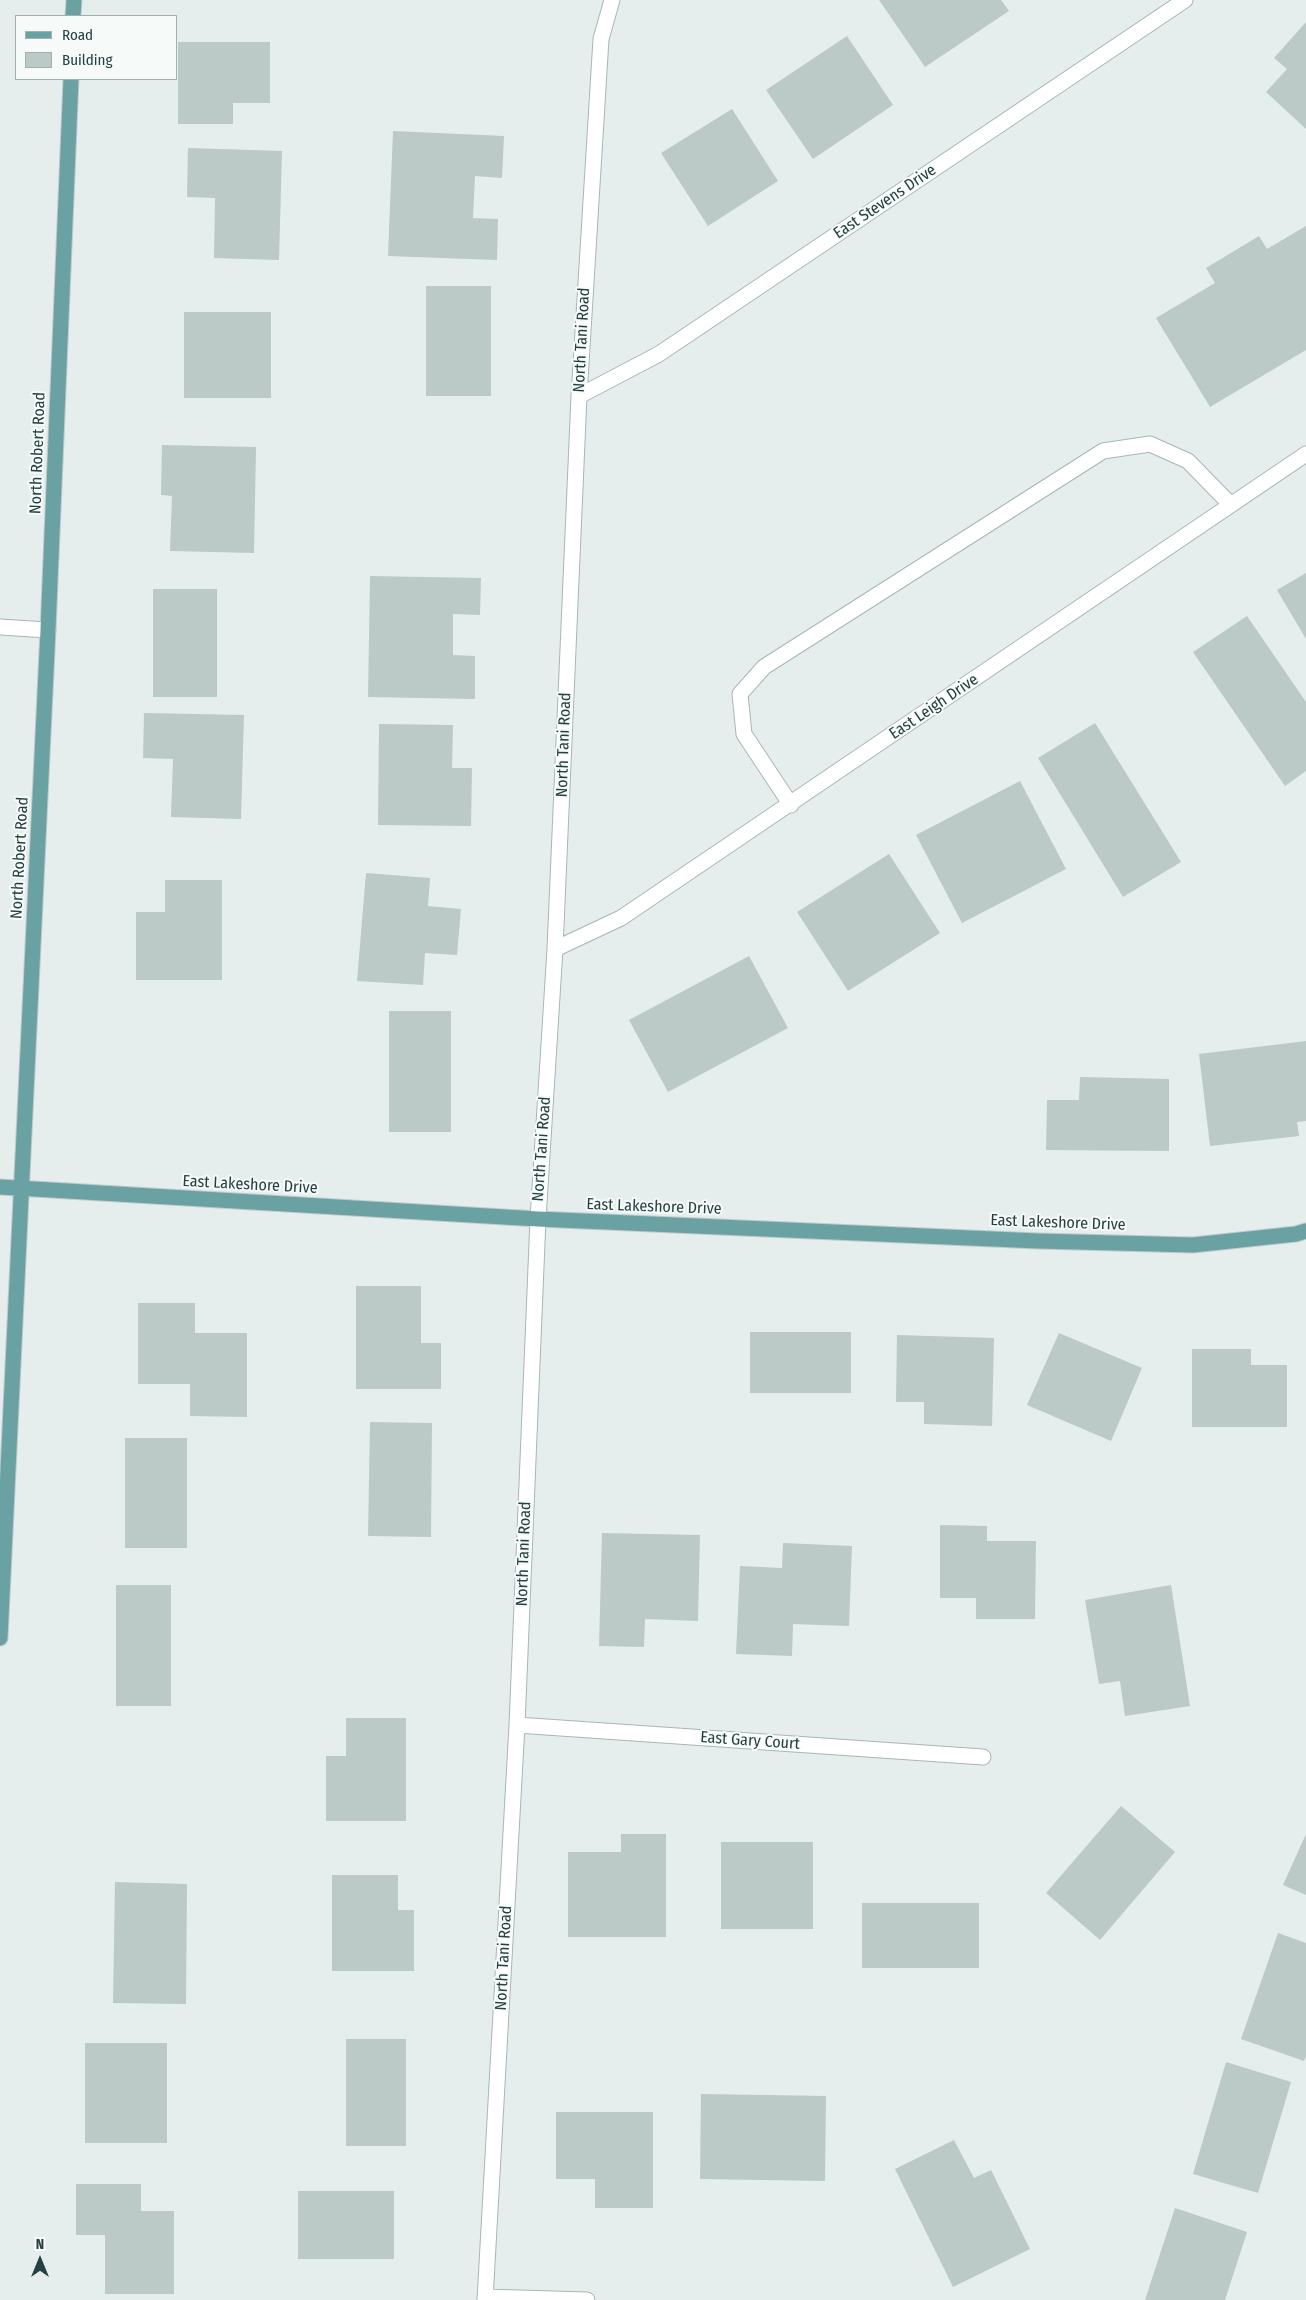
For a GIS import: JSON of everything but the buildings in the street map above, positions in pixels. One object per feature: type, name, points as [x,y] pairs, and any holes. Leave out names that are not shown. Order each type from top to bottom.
[{"type":"main road","points":[[73,15],[74,0]]},
{"type":"main road","name":"North Robert Road","points":[[0,1638],[48,630],[70,80]]},
{"type":"main road","name":"East Lakeshore Drive","points":[[0,1187],[538,1219],[1038,1241],[1193,1245],[1306,1232]]},
{"type":"street","name":"North Tani Road","points":[[485,2298],[517,1724],[538,1219],[555,949],[579,396],[601,39],[612,0]]},
{"type":"street","name":"East Stevens Drive","points":[[579,396],[658,354],[1185,0]]},
{"type":"street","points":[[791,805],[744,734],[740,694],[764,667],[1103,451],[1150,444],[1188,461],[1232,505]]},
{"type":"street","name":"East Leigh Drive","points":[[555,949],[621,918],[791,805],[1306,454]]},
{"type":"street","points":[[0,627],[48,630]]},
{"type":"street","name":"East Gary Court","points":[[517,1724],[982,1757]]},
{"type":"street","points":[[485,2298],[587,2300]]}]
